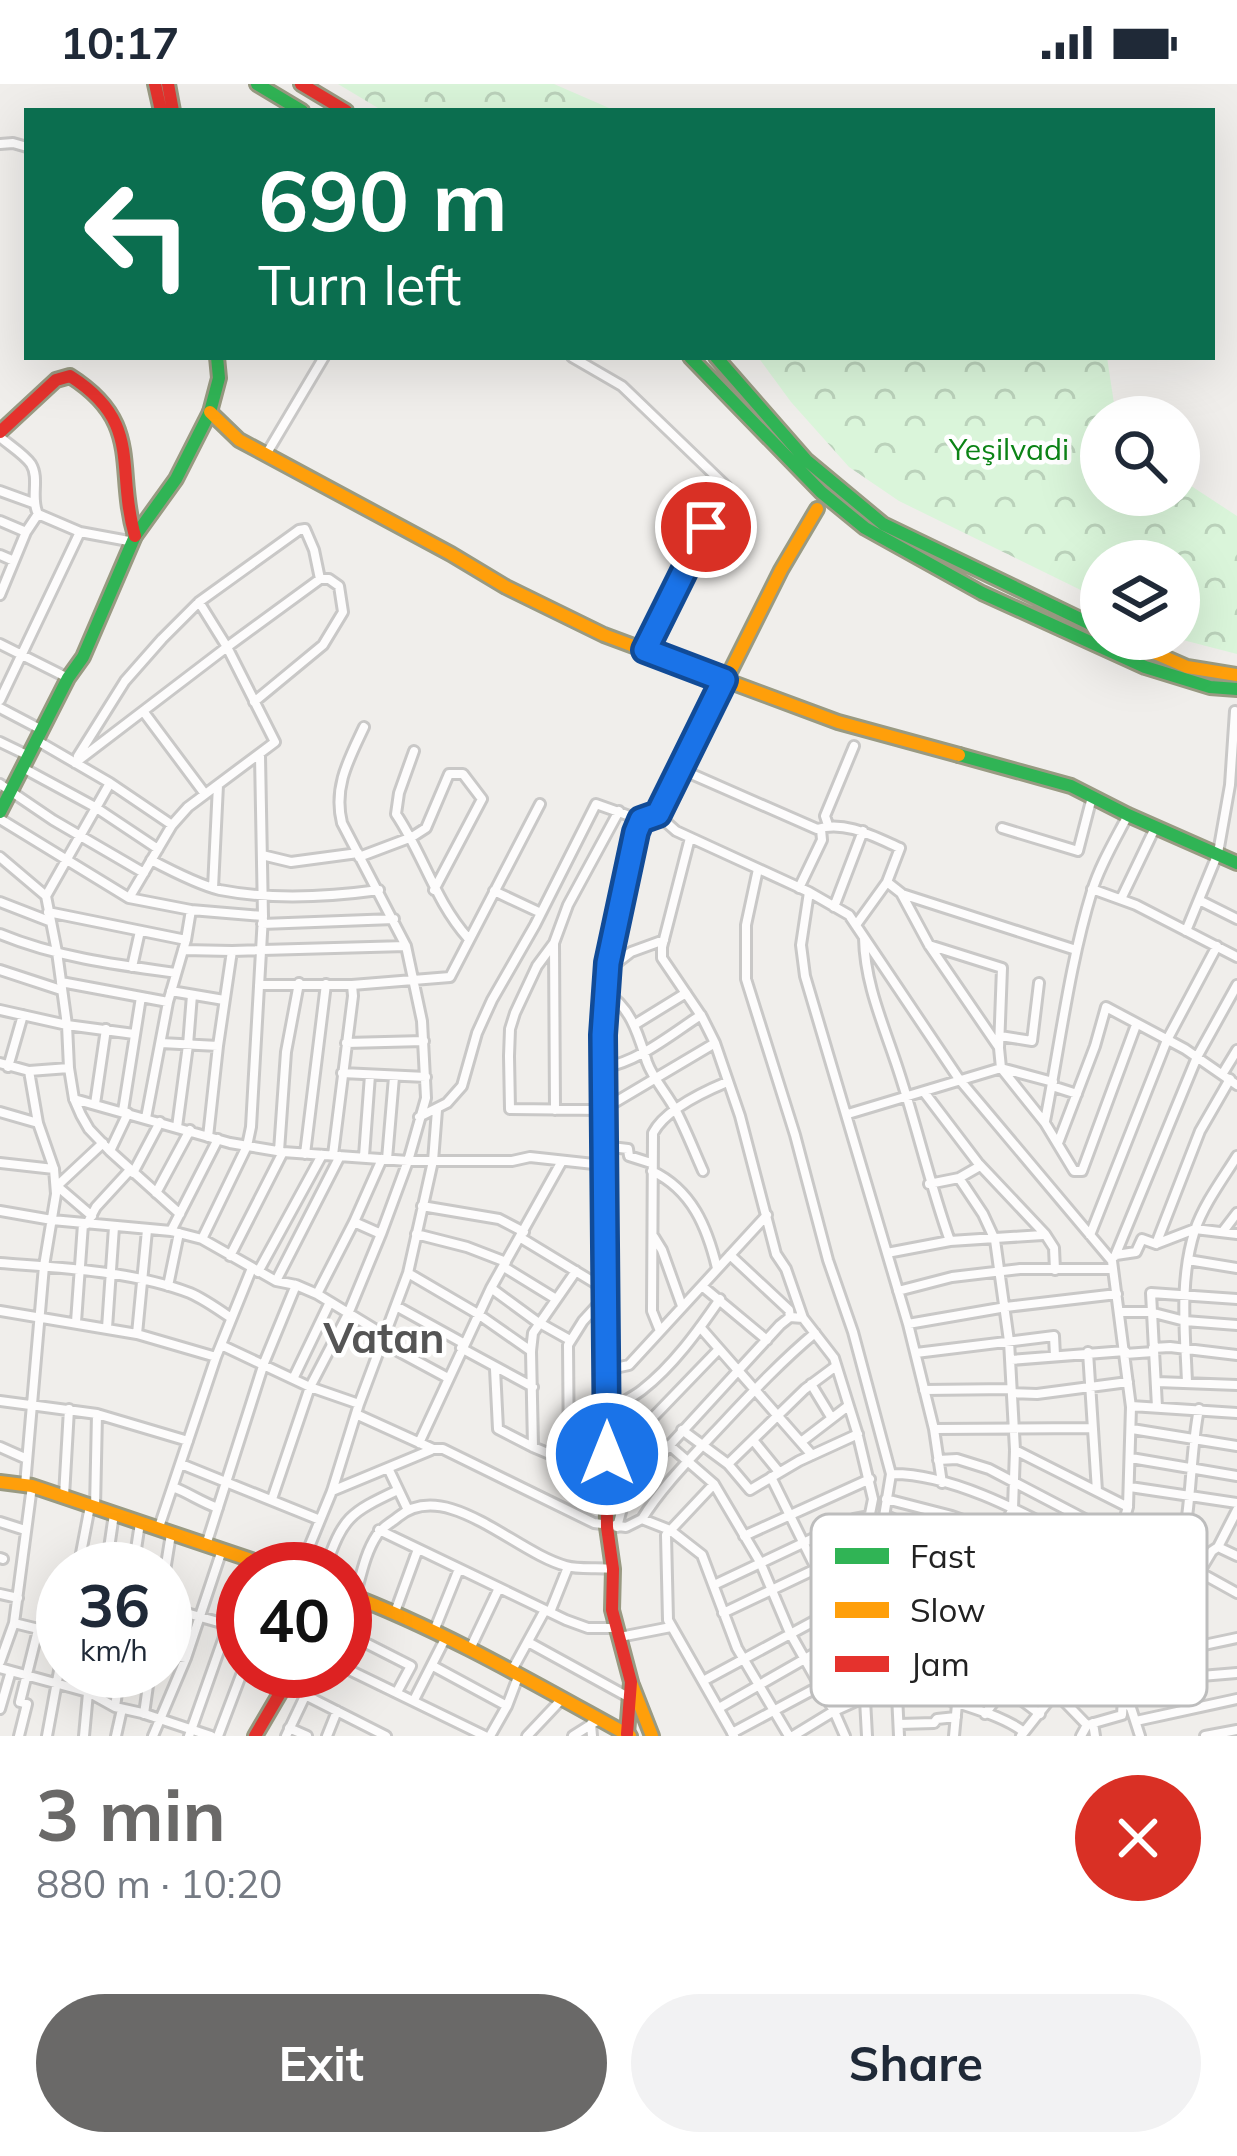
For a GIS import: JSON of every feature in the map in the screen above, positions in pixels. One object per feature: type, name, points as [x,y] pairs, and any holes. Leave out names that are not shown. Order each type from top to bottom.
[{"type":"street","points":[[256,84],[297,108]]},
{"type":"street","points":[[302,84],[341,108]]},
{"type":"street","points":[[218,360],[219,378],[210,412],[176,479],[134,539],[83,657],[26,762],[6,788],[0,816],[128,898],[262,920],[394,919]]},
{"type":"street","points":[[267,453],[322,360]]},
{"type":"street","points":[[577,360],[622,386],[727,487],[645,650]]},
{"type":"street","points":[[693,360],[821,492],[865,528],[982,593],[1145,667],[1210,687],[1237,689]]},
{"type":"street","points":[[719,360],[806,460],[883,524],[1080,618]]},
{"type":"street","points":[[70,376],[78,381],[119,426],[126,443],[134,539],[80,532],[38,514],[32,503],[31,464],[0,434],[56,380],[70,376]]},
{"type":"street","points":[[210,412],[239,440],[506,587],[604,635],[838,722],[1071,786],[1237,862]]},
{"type":"street","points":[[0,491],[32,503]]},
{"type":"street","points":[[419,1118],[437,1110],[462,1086],[484,1017],[596,804],[641,820],[658,814],[781,569],[817,509]]},
{"type":"street","points":[[1,589],[38,514]]},
{"type":"street","points":[[0,520],[26,532]]},
{"type":"street","points":[[75,763],[125,681],[199,602],[299,530],[305,529],[314,550],[320,579]]},
{"type":"street","points":[[80,532],[0,704],[75,763],[172,826]]},
{"type":"street","points":[[0,555],[14,561]]},
{"type":"street","points":[[75,763],[320,579],[329,579],[339,586],[344,612],[323,645],[254,702]]},
{"type":"street","points":[[128,898],[188,807],[275,742],[199,602]]},
{"type":"street","points":[[0,644],[68,678]]},
{"type":"street","points":[[1169,660],[1187,668],[1237,675]]},
{"type":"street","points":[[143,711],[205,794]]},
{"type":"street","points":[[1186,931],[1218,853],[1230,785],[1235,711]]},
{"type":"street","points":[[272,1499],[310,1387],[348,1314],[381,1234],[425,1098],[416,979],[394,919],[342,824],[338,805],[342,774],[364,727]]},
{"type":"street","points":[[0,742],[158,849]]},
{"type":"street","points":[[799,887],[854,746]]},
{"type":"street","points":[[414,751],[396,814],[412,837],[450,918],[468,938]]},
{"type":"street","points":[[202,1239],[247,1146],[251,1127],[262,920],[260,754]]},
{"type":"street","points":[[679,768],[761,807],[825,827],[863,831],[900,848],[887,882],[856,926]]},
{"type":"street","points":[[262,855],[291,862],[358,855],[412,837],[426,828],[448,774],[463,774],[482,799],[434,890]]},
{"type":"street","points":[[110,783],[46,896],[74,1099],[88,1129],[180,1214]]},
{"type":"street","points":[[213,888],[218,784]]},
{"type":"street","points":[[6,788],[143,873]]},
{"type":"street","points":[[1002,828],[1078,851],[1092,797]]},
{"type":"street","points":[[259,985],[352,985],[450,977],[540,804]]},
{"type":"street","points":[[619,811],[515,1013],[508,1056],[510,1109],[602,1110],[715,1043]]},
{"type":"street","points":[[658,814],[676,831],[799,887],[849,916],[959,1079],[1113,1262]]},
{"type":"street","points":[[1045,1123],[1092,889],[1128,815]]},
{"type":"street","points":[[641,820],[607,970],[602,1110],[612,1610],[631,1682],[652,1736]]},
{"type":"street","points":[[1121,899],[1155,828]]},
{"type":"street","points":[[834,907],[863,831]]},
{"type":"street","points":[[690,838],[662,958],[715,1043],[740,1116],[776,1254],[786,1269],[802,1318],[835,1358],[870,1481],[870,1514]]},
{"type":"street","points":[[0,873],[3,859],[46,896]]},
{"type":"street","points":[[151,860],[213,888],[343,895],[379,890]]},
{"type":"street","points":[[758,869],[746,925],[746,979],[853,1332],[890,1479],[884,1514]]},
{"type":"street","points":[[887,882],[901,893],[1077,950]]},
{"type":"street","points":[[1092,889],[1237,957]]},
{"type":"street","points":[[493,890],[541,913]]},
{"type":"street","points":[[809,892],[801,945],[805,976],[916,1352],[942,1483]]},
{"type":"street","points":[[901,893],[929,945],[999,1048]]},
{"type":"street","points":[[1199,900],[1237,919]]},
{"type":"street","points":[[0,902],[49,917],[232,951],[406,946]]},
{"type":"street","points":[[146,1118],[191,910]]},
{"type":"street","points":[[132,967],[140,931]]},
{"type":"street","points":[[0,934],[57,952],[176,973]]},
{"type":"street","points":[[864,938],[880,1024],[950,1241]]},
{"type":"street","points":[[607,970],[631,952],[665,939]]},
{"type":"street","points":[[554,943],[555,1110]]},
{"type":"street","points":[[929,945],[1002,968],[1001,1068],[1045,1123],[1074,1171],[1082,1171],[1136,1025]]},
{"type":"street","points":[[1090,1235],[1167,1040],[1217,946]]},
{"type":"street","points":[[168,1286],[180,1214],[213,1138],[218,1046],[232,951]]},
{"type":"street","points":[[0,970],[62,986],[141,997],[192,995],[224,1000]]},
{"type":"street","points":[[230,1256],[281,1151],[286,1052],[298,983]]},
{"type":"street","points":[[1000,1036],[1032,1041],[1039,983]]},
{"type":"street","points":[[304,1154],[326,984]]},
{"type":"street","points":[[276,1281],[332,1156],[352,985]]},
{"type":"street","points":[[1125,1514],[1132,1458],[1131,1406],[1113,1262],[1197,1057],[1237,985]]},
{"type":"street","points":[[605,992],[616,998],[634,1024],[646,1060],[676,1110],[703,1171]]},
{"type":"street","points":[[634,1024],[686,993]]},
{"type":"street","points":[[177,1127],[192,995]]},
{"type":"street","points":[[57,1186],[106,1147],[126,1112],[141,997]]},
{"type":"street","points":[[1058,1143],[1106,1006],[1230,1079]]},
{"type":"street","points":[[0,1010],[134,1034]]},
{"type":"street","points":[[23,1015],[4,1065],[29,1071],[69,1068]]},
{"type":"street","points":[[603,1068],[646,1051],[701,1015]]},
{"type":"street","points":[[94,1104],[106,1029]]},
{"type":"street","points":[[346,1042],[424,1041]]},
{"type":"street","points":[[161,1043],[218,1046]]},
{"type":"street","points":[[1156,1244],[1200,1131],[1230,1079],[1237,1050]]},
{"type":"street","points":[[848,1114],[1001,1068],[1077,1094]]},
{"type":"street","points":[[29,1071],[38,1124],[57,1186],[39,1316],[18,1598],[0,1665],[36,1678]]},
{"type":"street","points":[[342,1072],[425,1077]]},
{"type":"street","points":[[364,1156],[370,1075]]},
{"type":"street","points":[[316,1294],[385,1159],[394,1076]]},
{"type":"street","points":[[660,1331],[652,1311],[655,1126],[728,1082]]},
{"type":"street","points":[[924,1092],[980,1166],[1045,1234],[1054,1248],[1055,1270]]},
{"type":"street","points":[[74,1099],[213,1138],[304,1154],[407,1161],[530,1157],[603,1165]]},
{"type":"street","points":[[311,1542],[408,1273],[433,1161],[437,1110]]},
{"type":"street","points":[[0,1112],[38,1124]]},
{"type":"street","points":[[76,1322],[87,1221],[132,1172],[160,1122]]},
{"type":"street","points":[[156,1193],[190,1130]]},
{"type":"street","points":[[603,1146],[628,1149],[628,1156],[671,1180],[699,1215],[717,1268]]},
{"type":"street","points":[[165,1542],[173,1487],[231,1318],[255,1270],[332,1156]]},
{"type":"street","points":[[1187,1382],[1184,1294],[1188,1260],[1195,1229],[1237,1156]]},
{"type":"street","points":[[419,1443],[491,1288],[562,1160]]},
{"type":"street","points":[[0,1163],[54,1169]]},
{"type":"street","points":[[929,1184],[959,1178],[980,1166]]},
{"type":"street","points":[[959,1178],[995,1240],[1006,1307],[1015,1450],[1010,1514]]},
{"type":"street","points":[[57,1186],[87,1221]]},
{"type":"street","points":[[422,1206],[500,1219],[607,1292]]},
{"type":"street","points":[[0,1211],[202,1239],[276,1281],[316,1294],[448,1378]]},
{"type":"street","points":[[1224,1231],[1237,1213]]},
{"type":"street","points":[[606,1370],[629,1366],[767,1215]]},
{"type":"street","points":[[354,1222],[381,1234]]},
{"type":"street","points":[[106,1328],[114,1227]]},
{"type":"street","points":[[898,1291],[952,1277],[1113,1262],[1136,1252],[1142,1239],[1156,1244],[1195,1229],[1237,1234]]},
{"type":"street","points":[[137,1334],[147,1230]]},
{"type":"street","points":[[416,1234],[466,1247],[505,1264],[556,1299]]},
{"type":"street","points":[[887,1253],[950,1241],[1045,1234]]},
{"type":"street","points":[[652,1235],[682,1308]]},
{"type":"street","points":[[730,1255],[790,1316]]},
{"type":"street","points":[[1188,1260],[1237,1268]]},
{"type":"street","points":[[0,1263],[81,1270],[168,1286],[194,1295],[231,1318]]},
{"type":"street","points":[[533,1448],[533,1333],[576,1271]]},
{"type":"street","points":[[408,1273],[531,1351]]},
{"type":"street","points":[[206,1546],[264,1363],[296,1285]]},
{"type":"street","points":[[702,1286],[766,1340]]},
{"type":"street","points":[[491,1288],[570,1340]]},
{"type":"street","points":[[569,1463],[570,1340],[607,1292]]},
{"type":"street","points":[[1157,1407],[1151,1293],[1237,1299]]},
{"type":"street","points":[[908,1324],[1117,1294]]},
{"type":"street","points":[[608,1411],[639,1393],[720,1299]]},
{"type":"street","points":[[293,1379],[330,1302]]},
{"type":"street","points":[[396,1306],[495,1369],[533,1387]]},
{"type":"street","points":[[0,1311],[137,1334],[216,1357]]},
{"type":"street","points":[[1119,1312],[1237,1325]]},
{"type":"street","points":[[790,1316],[802,1318]]},
{"type":"street","points":[[612,1526],[626,1493],[790,1316]]},
{"type":"street","points":[[700,1327],[812,1455]]},
{"type":"street","points":[[642,1520],[656,1497],[703,1445],[815,1333]]},
{"type":"street","points":[[916,1352],[1054,1336],[1055,1356]]},
{"type":"street","points":[[221,1345],[433,1449]]},
{"type":"street","points":[[607,1454],[636,1435],[718,1349]]},
{"type":"street","points":[[1011,1360],[1186,1349],[1237,1355]]},
{"type":"street","points":[[1088,1352],[1097,1490]]},
{"type":"street","points":[[728,1464],[836,1366]]},
{"type":"street","points":[[495,1369],[498,1430],[607,1478]]},
{"type":"street","points":[[924,1390],[1037,1394],[1128,1382]]},
{"type":"street","points":[[1156,1382],[1237,1385]]},
{"type":"street","points":[[812,1384],[831,1417]]},
{"type":"street","points":[[2,1405],[97,1414],[188,1442]]},
{"type":"street","points":[[801,1442],[848,1406]]},
{"type":"street","points":[[1131,1406],[1237,1413]]},
{"type":"street","points":[[1187,1514],[1199,1408]]},
{"type":"street","points":[[64,1496],[68,1409]]},
{"type":"street","points":[[85,1542],[93,1507],[97,1414]]},
{"type":"street","points":[[934,1430],[1093,1428]]},
{"type":"street","points":[[1132,1429],[1237,1446]]},
{"type":"street","points":[[682,1430],[728,1464],[751,1490],[858,1434]]},
{"type":"street","points":[[753,1439],[775,1474],[811,1562]]},
{"type":"street","points":[[669,1445],[714,1484],[760,1562],[811,1670]]},
{"type":"street","points":[[0,1447],[27,1459]]},
{"type":"street","points":[[332,1491],[443,1449],[576,1516],[612,1526],[642,1520],[670,1530],[702,1555],[744,1660],[791,1736],[845,1706]]},
{"type":"street","points":[[1015,1450],[1128,1507]]},
{"type":"street","points":[[1132,1458],[1237,1476]]},
{"type":"street","points":[[938,1460],[967,1461],[1076,1514]]},
{"type":"street","points":[[181,1464],[320,1520]]},
{"type":"street","points":[[388,1468],[407,1508]]},
{"type":"street","points":[[744,1536],[870,1481],[909,1474],[1023,1514]]},
{"type":"street","points":[[0,1481],[64,1496],[216,1548]]},
{"type":"street","points":[[714,1484],[666,1535],[671,1627],[733,1735],[811,1689]]},
{"type":"street","points":[[173,1487],[218,1508]]},
{"type":"street","points":[[1130,1487],[1237,1507],[1234,1522],[1207,1559]]},
{"type":"street","points":[[335,1542],[349,1516],[398,1490]]},
{"type":"street","points":[[886,1499],[944,1514]]},
{"type":"street","points":[[372,1545],[379,1530],[407,1508],[426,1503],[447,1506],[568,1567],[613,1569]]},
{"type":"street","points":[[109,1542],[113,1514]]},
{"type":"street","points":[[0,1522],[26,1530]]},
{"type":"street","points":[[137,1542],[140,1523]]},
{"type":"street","points":[[379,1530],[588,1628],[619,1633],[671,1627]]},
{"type":"street","points":[[714,1585],[811,1540]]},
{"type":"street","points":[[1218,1547],[1237,1556]]},
{"type":"street","points":[[395,1612],[418,1549]]},
{"type":"street","points":[[372,1679],[487,1736],[507,1706],[527,1642],[568,1567]]},
{"type":"street","points":[[192,1642],[216,1569]]},
{"type":"street","points":[[414,1700],[433,1666],[459,1569]]},
{"type":"street","points":[[723,1613],[811,1572]]},
{"type":"street","points":[[1207,1575],[1237,1593]]},
{"type":"street","points":[[470,1649],[499,1588]]},
{"type":"street","points":[[0,1594],[18,1598]]},
{"type":"street","points":[[372,1603],[470,1649],[595,1722],[628,1736],[631,1682]]},
{"type":"street","points":[[192,1614],[216,1621]]},
{"type":"street","points":[[704,1681],[811,1622]]},
{"type":"street","points":[[14,1623],[36,1629]]},
{"type":"street","points":[[1207,1644],[1237,1638]]},
{"type":"street","points":[[19,1736],[27,1704],[20,1702],[36,1639]]},
{"type":"street","points":[[527,1642],[630,1698]]},
{"type":"street","points":[[372,1646],[411,1666],[397,1692]]},
{"type":"street","points":[[719,1708],[811,1658]]},
{"type":"street","points":[[190,1733],[216,1660]]},
{"type":"street","points":[[433,1666],[507,1706]]},
{"type":"street","points":[[0,1709],[11,1671]]},
{"type":"street","points":[[1207,1675],[1237,1672]]},
{"type":"street","points":[[47,1736],[54,1698]]},
{"type":"street","points":[[84,1736],[87,1698]]},
{"type":"street","points":[[99,1698],[190,1733],[214,1736],[231,1698]]},
{"type":"street","points":[[116,1736],[119,1698]]},
{"type":"street","points":[[144,1714],[146,1698]]},
{"type":"street","points":[[153,1736],[171,1698]]},
{"type":"street","points":[[255,1736],[277,1698]]},
{"type":"street","points":[[304,1698],[288,1732],[308,1736]]},
{"type":"street","points":[[311,1698],[386,1736]]},
{"type":"street","points":[[1207,1705],[1237,1699]]},
{"type":"street","points":[[527,1736],[562,1700]]},
{"type":"street","points":[[831,1706],[845,1736]]},
{"type":"street","points":[[866,1706],[867,1736]]},
{"type":"street","points":[[898,1706],[899,1736]]},
{"type":"street","points":[[954,1736],[957,1706]]},
{"type":"street","points":[[963,1706],[1010,1721],[1023,1734],[1047,1706]]},
{"type":"street","points":[[985,1714],[991,1706]]},
{"type":"street","points":[[1029,1706],[1040,1714]]},
{"type":"street","points":[[1070,1706],[1090,1724],[1095,1736]]},
{"type":"street","points":[[1082,1736],[1090,1724],[1122,1715],[1122,1706]]},
{"type":"street","points":[[1130,1706],[1140,1736]]},
{"type":"street","points":[[1136,1721],[1203,1706]]},
{"type":"street","points":[[327,1736],[338,1711]]},
{"type":"street","points":[[899,1724],[956,1717]]},
{"type":"street","points":[[573,1736],[595,1722]]},
{"type":"street","points":[[592,1736],[595,1722]]},
{"type":"street","points":[[1205,1736],[1237,1730]]},
{"type":"green space","points":[[338,84],[554,84],[609,108],[378,108]]},
{"type":"green space","name":"Yeşilvadi","points":[[760,360],[1107,360],[1113,396],[1080,396],[1080,516],[1200,516],[1200,492],[1237,516],[1237,654],[1200,644],[1200,540],[1080,540],[1080,590],[899,501],[849,467]]},
{"type":"traffic: fast","points":[[257,84],[297,108]]},
{"type":"traffic: fast","points":[[0,812],[83,657],[135,536],[176,479],[210,412],[219,378],[217,360]]},
{"type":"traffic: fast","points":[[693,360],[821,492],[865,528],[982,593],[1145,667],[1210,687],[1237,689]]},
{"type":"traffic: fast","points":[[719,360],[806,460],[883,524],[1080,619]]},
{"type":"traffic: fast","points":[[959,755],[1071,786],[1237,863]]},
{"type":"traffic: slow","points":[[210,412],[239,440],[506,587],[604,635],[838,722],[959,755]]},
{"type":"traffic: slow","points":[[683,766],[781,570],[817,509]]},
{"type":"traffic: slow","points":[[1171,660],[1237,675]]},
{"type":"traffic: slow","points":[[0,1482],[32,1486],[216,1548]]},
{"type":"traffic: slow","points":[[372,1604],[455,1641],[630,1736]]},
{"type":"traffic: slow","points":[[632,1685],[652,1736]]},
{"type":"traffic: jam","points":[[155,84],[160,108]]},
{"type":"traffic: jam","points":[[168,84],[172,108]]},
{"type":"traffic: jam","points":[[301,84],[341,108]]},
{"type":"traffic: jam","points":[[0,432],[56,380],[70,376],[109,411],[118,429],[135,536]]},
{"type":"traffic: jam","points":[[627,1734],[631,1682],[612,1610],[607,1527],[603,1035],[608,963],[636,832],[641,820],[658,815],[683,766]]},
{"type":"traffic: jam","points":[[255,1736],[277,1698]]},
{"type":"district","name":"Vatan","points":[[384,1337]]},
{"type":"route","points":[[607,1454],[602,1128],[607,970],[636,832],[641,820],[658,814],[724,680],[645,650],[706,527]]}]
